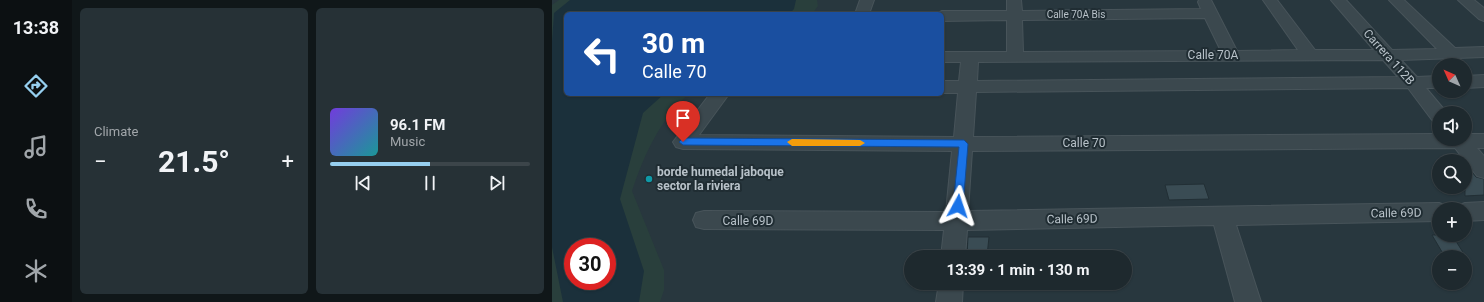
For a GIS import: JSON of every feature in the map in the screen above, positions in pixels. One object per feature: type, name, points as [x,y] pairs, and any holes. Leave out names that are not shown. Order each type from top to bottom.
[{"type":"street","points":[[863,12],[867,0]]},
{"type":"street","points":[[1270,0],[1310,55]]},
{"type":"street","name":"Carrera 112B","points":[[1338,0],[1413,83],[1432,106]]},
{"type":"street","points":[[1396,0],[1451,53]]},
{"type":"street","points":[[1465,0],[1482,12]]},
{"type":"street","points":[[1208,6],[1231,55]]},
{"type":"street","name":"Calle 70A Bis","points":[[944,16],[1014,7],[1208,6]]},
{"type":"street","points":[[1014,7],[1015,56]]},
{"type":"street","name":"Calle 70A","points":[[944,57],[1387,55],[1484,52]]},
{"type":"street","points":[[954,250],[964,144],[970,58]]},
{"type":"street","points":[[1472,82],[1484,81]]},
{"type":"street","points":[[944,87],[1432,82]]},
{"type":"street","name":"Calle 70","points":[[718,96],[683,142],[964,144],[1432,140]]},
{"type":"street","name":"Calle 70","points":[[1472,141],[1484,141]]},
{"type":"street","points":[[1464,146],[1484,170]]},
{"type":"street","points":[[1472,212],[1484,211]]},
{"type":"street","name":"Calle 69D","points":[[704,220],[956,221],[1432,212]]},
{"type":"street","points":[[1222,215],[1248,302]]},
{"type":"street","points":[[949,302],[950,290]]},
{"type":"green space","points":[[559,0],[817,0],[818,6],[814,12],[564,12],[564,96],[687,96],[661,126],[654,138],[632,191],[664,270],[664,290],[660,302],[552,302],[552,5]]},
{"type":"water","points":[[570,0],[796,0],[794,9],[791,12],[564,12],[564,96],[662,96],[643,113],[620,199],[644,271],[639,302],[563,302],[552,247],[552,42],[554,13]]},
{"type":"building","points":[[1472,172],[1476,177],[1484,179],[1484,195],[1465,196],[1465,194],[1472,194]]},
{"type":"building","points":[[1204,184],[1209,199],[1169,200],[1165,185]]},
{"type":"building","points":[[968,237],[989,237],[988,250],[967,250]]},
{"type":"building","points":[[1436,242],[1456,242],[1462,250],[1441,250]]},
{"type":"slow traffic","points":[[792,142],[860,143]]},
{"type":"place","name":"borde humedal jaboque sector la riviera","points":[[649,179]]},
{"type":"route","points":[[683,142],[964,144],[958,206]]}]
